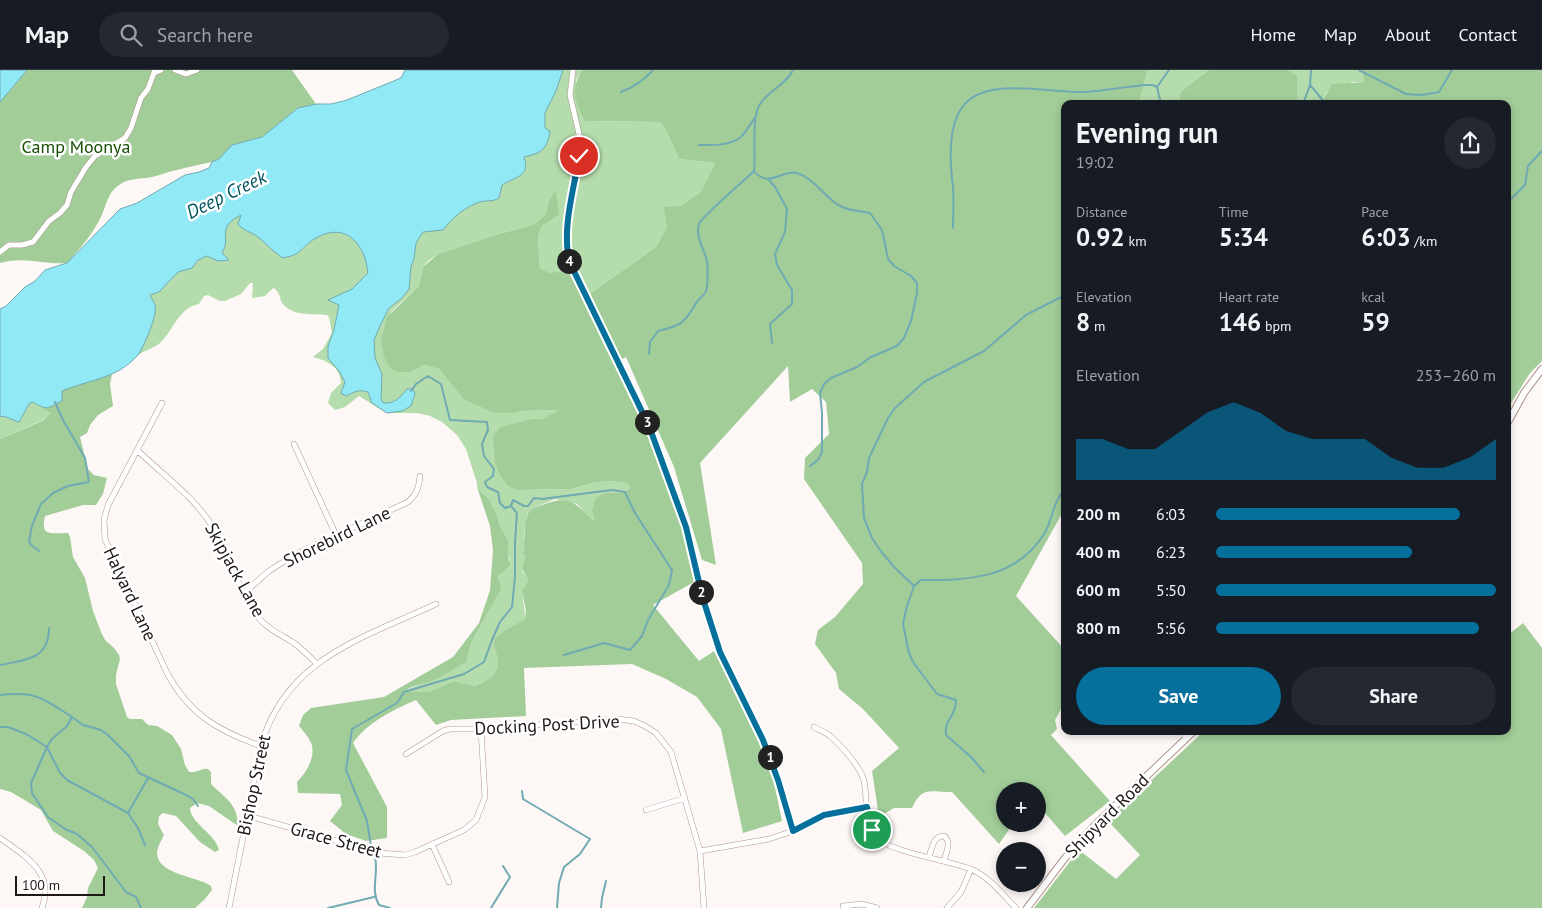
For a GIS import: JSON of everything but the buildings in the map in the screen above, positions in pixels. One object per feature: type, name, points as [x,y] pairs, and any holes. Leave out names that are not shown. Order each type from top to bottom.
[{"type":"street","points":[[0,252],[9,246],[33,242],[50,221],[60,214],[67,205],[71,192],[86,167],[95,156],[125,138],[131,128],[141,98],[148,89],[155,72],[161,70]]},
{"type":"street","points":[[175,70],[186,74],[197,70]]},
{"type":"street","points":[[573,70],[570,95],[579,134],[579,156],[573,182],[566,236],[569,261],[649,426],[686,527],[703,599],[720,652],[763,740],[778,780],[793,831]]},
{"type":"street","points":[[1511,416],[1524,392],[1542,370]]},
{"type":"street","name":"Halyard Lane","points":[[162,403],[111,498],[105,513],[104,533],[110,550],[167,673],[177,690],[193,710],[206,721],[230,735],[260,746]]},
{"type":"street","points":[[294,444],[336,535]]},
{"type":"street","name":"Skipjack Lane","points":[[137,450],[190,498],[210,521],[244,593],[254,612],[264,624],[301,648],[316,663]]},
{"type":"street","name":"Shorebird Lane","points":[[244,593],[269,571],[286,560],[408,502],[415,496],[418,490],[420,476]]},
{"type":"street","name":"Bishop Street","points":[[229,908],[260,746],[266,728],[280,702],[295,683],[316,663],[344,647],[436,604]]},
{"type":"street","name":"Docking Post Drive","points":[[406,754],[443,731],[450,729],[481,729],[617,719],[634,721],[656,733],[666,744],[674,760],[700,851],[704,908]]},
{"type":"street","points":[[814,727],[835,740],[862,773],[872,830],[876,837],[884,843],[971,869],[987,878],[1016,908]]},
{"type":"street","name":"Grace Street","points":[[246,815],[379,853],[405,855],[464,830],[476,820],[482,809],[485,797],[481,729]]},
{"type":"street","points":[[1184,735],[1186,739]]},
{"type":"street","name":"Shipyard Road","points":[[1027,908],[1065,858],[1096,824],[1190,735]]},
{"type":"street","points":[[646,810],[685,798]]},
{"type":"street","points":[[700,851],[769,840],[793,831],[824,815],[867,807]]},
{"type":"street","points":[[929,857],[935,839],[944,836],[948,844],[944,861]]},
{"type":"street","points":[[0,838],[40,871],[46,886],[42,908]]},
{"type":"street","points":[[432,844],[449,882]]},
{"type":"street","points":[[947,908],[961,892],[971,869]]},
{"type":"street","points":[[843,906],[862,904],[877,908]]},
{"type":"green space","name":"Camp Moonya","points":[[27,70],[292,70],[316,104],[298,108],[262,137],[232,145],[219,159],[212,162],[121,183],[111,193],[101,218],[92,232],[67,263],[18,260],[0,263],[0,102]]},
{"type":"green space","points":[[522,70],[582,70],[576,80],[585,121],[660,122],[666,130],[679,159],[715,163],[701,193],[681,206],[656,247],[584,298],[540,268],[538,237],[542,226],[559,215],[549,201],[545,215],[533,225],[495,235],[438,254],[428,261],[423,267],[419,286],[391,312],[410,372],[424,365],[439,369],[464,400],[494,413],[560,410],[543,419],[532,419],[493,438],[494,445],[517,490],[571,489],[608,481],[627,483],[630,487],[625,492],[605,493],[596,519],[593,520],[577,504],[555,499],[533,508],[527,514],[523,555],[526,556],[523,573],[529,578],[529,581],[523,589],[525,619],[505,630],[494,647],[498,667],[492,676],[484,682],[473,686],[454,681],[428,692],[404,692],[421,683],[433,680],[466,661],[472,641],[502,588],[498,576],[510,560],[508,540],[489,499],[477,487],[466,449],[457,435],[442,422],[430,416],[417,413],[386,413],[359,396],[345,407],[335,410],[328,403],[331,393],[341,383],[338,372],[332,365],[313,357],[323,349],[332,333],[329,317],[327,315],[298,313],[288,309],[282,303],[279,293],[274,288],[265,296],[252,298],[253,283],[250,283],[241,294],[225,301],[220,301],[208,295],[204,296],[199,304],[192,306],[181,315],[158,345],[140,354],[112,374],[43,408],[50,413],[41,421],[0,439],[0,417],[3,416],[19,422],[29,404],[33,401],[41,407],[28,378],[230,220]]},
{"type":"green space","points":[[582,70],[1148,70],[1140,100],[1061,100],[1061,516],[1016,596],[1061,646],[1061,709],[1055,720],[1057,729],[1051,735],[1110,801],[1065,836],[1046,814],[1046,782],[996,782],[996,832],[1007,832],[1000,842],[997,842],[952,792],[932,791],[923,793],[912,808],[894,808],[879,817],[872,771],[899,748],[863,709],[839,689],[836,673],[815,644],[818,630],[835,617],[863,584],[862,563],[804,479],[805,458],[829,434],[826,402],[812,389],[790,402],[788,366],[700,463],[716,565],[702,560],[674,467],[626,357],[616,362],[675,500],[694,582],[653,605],[699,661],[714,651],[767,749],[782,821],[743,833],[721,729],[697,697],[666,679],[632,664],[524,668],[526,716],[451,720],[436,725],[416,700],[390,712],[373,723],[353,743],[387,807],[387,838],[366,841],[346,834],[330,821],[342,805],[340,794],[298,793],[297,782],[309,766],[313,751],[307,735],[299,726],[303,715],[311,708],[384,697],[453,657],[479,623],[490,590],[493,550],[490,526],[477,487],[489,499],[508,540],[510,565],[498,576],[502,588],[472,641],[466,662],[438,678],[415,686],[405,692],[428,692],[454,681],[474,686],[492,676],[498,667],[494,647],[495,639],[505,630],[525,619],[526,611],[522,591],[529,579],[523,571],[526,556],[523,555],[526,521],[531,510],[551,502],[564,500],[581,508],[593,520],[595,519],[592,510],[596,498],[605,493],[625,492],[630,487],[627,483],[608,481],[571,489],[517,490],[507,485],[495,463],[493,438],[495,433],[501,427],[532,419],[543,419],[559,410],[494,413],[464,400],[439,369],[424,365],[410,372],[397,372],[390,368],[384,357],[381,341],[387,317],[419,286],[423,267],[438,254],[495,235],[533,225],[545,215],[549,201],[556,190],[559,215],[542,226],[538,237],[540,268],[549,273],[569,271],[584,298],[656,247],[667,228],[664,207],[681,206],[701,192],[715,163],[679,159],[666,130],[660,122],[585,121],[576,102],[576,84]]},
{"type":"green space","points":[[1148,70],[1209,70],[1181,91],[1179,100],[1140,100]]},
{"type":"green space","points":[[1209,70],[1288,70],[1297,75],[1298,100],[1179,100],[1181,91]]},
{"type":"green space","points":[[1288,70],[1362,70],[1366,82],[1352,82],[1327,92],[1323,100],[1298,100],[1297,75]]},
{"type":"green space","points":[[1362,70],[1542,70],[1542,361],[1530,373],[1511,403],[1511,100],[1323,100],[1332,84],[1365,82]]},
{"type":"green space","points":[[112,374],[110,384],[113,406],[98,415],[90,425],[87,433],[80,437],[88,469],[94,475],[107,478],[103,494],[96,505],[83,505],[45,516],[44,528],[52,533],[68,533],[70,537],[73,557],[85,578],[93,611],[101,632],[105,640],[119,655],[116,684],[127,717],[130,719],[142,719],[148,725],[157,726],[172,735],[181,749],[189,772],[208,769],[211,772],[211,784],[230,802],[236,812],[238,826],[209,806],[197,803],[190,808],[194,819],[217,844],[219,850],[215,852],[200,842],[176,816],[163,813],[159,816],[158,824],[164,835],[157,852],[159,861],[171,871],[211,886],[212,890],[195,908],[82,908],[87,897],[88,888],[98,868],[94,860],[84,851],[53,831],[41,810],[11,792],[0,789],[0,439],[42,421],[50,413],[41,407],[48,408],[62,401],[62,391]]},
{"type":"green space","points":[[1523,623],[1542,648],[1542,908],[1034,908],[1079,850],[1116,879],[1140,855],[1108,821],[1200,735],[1511,735],[1511,633]]},
{"type":"water","points":[[0,70],[27,70],[0,102]]},
{"type":"water","name":"Deep Creek","points":[[405,70],[563,70],[556,91],[545,113],[545,128],[550,131],[547,142],[539,152],[524,157],[526,164],[523,173],[502,185],[499,198],[470,206],[455,217],[443,230],[423,232],[416,243],[409,289],[402,298],[389,308],[374,340],[375,358],[382,374],[381,398],[383,403],[394,401],[407,389],[413,389],[415,394],[411,406],[402,411],[387,413],[372,403],[368,392],[359,391],[346,396],[341,393],[345,382],[328,358],[328,346],[334,330],[339,305],[328,300],[352,289],[368,273],[363,253],[352,238],[336,232],[327,233],[311,241],[295,254],[283,258],[258,237],[238,224],[241,215],[228,224],[226,229],[226,242],[222,253],[229,260],[218,261],[207,256],[198,260],[192,268],[178,272],[159,292],[150,295],[155,305],[153,320],[141,351],[130,363],[112,374],[62,391],[62,401],[50,407],[41,407],[33,402],[29,404],[19,422],[3,416],[0,417],[0,309],[6,306],[25,287],[35,281],[45,270],[67,263],[120,209],[137,203],[185,175],[209,168],[212,162],[219,159],[232,145],[262,137],[298,108],[347,100],[401,78]]},
{"type":"waterway","points":[[621,92],[638,83],[653,70]]},
{"type":"waterway","points":[[649,354],[650,342],[658,331],[681,323],[706,291],[707,264],[699,238],[699,224],[715,206],[754,171],[757,110],[764,99],[786,80],[793,70]]},
{"type":"waterway","points":[[1160,100],[1157,87],[1169,70]]},
{"type":"waterway","points":[[1304,100],[1310,85],[1311,70]]},
{"type":"waterway","points":[[1359,70],[1406,94],[1421,95],[1439,92],[1452,70]]},
{"type":"waterway","points":[[953,228],[952,136],[957,117],[961,109],[971,98],[985,92],[1001,89],[1018,88],[1084,92],[1144,85],[1157,87]]},
{"type":"waterway","points":[[1310,85],[1323,100]]},
{"type":"waterway","points":[[699,145],[721,144],[737,140],[755,118]]},
{"type":"waterway","points":[[1511,199],[1525,185],[1528,166],[1542,151]]},
{"type":"waterway","points":[[754,171],[759,176],[765,178],[797,173],[809,179],[840,206],[870,213],[882,230],[888,259],[894,266],[911,276],[917,283],[917,293],[911,321],[904,338],[897,346],[871,357],[857,367],[831,378],[824,384],[820,393],[822,452],[818,460],[810,466]]},
{"type":"waterway","points":[[768,179],[775,187],[787,209],[785,232],[775,254],[777,265],[792,290],[792,304],[770,324],[772,343]]},
{"type":"waterway","points":[[914,586],[880,550],[872,538],[864,518],[862,484],[867,472],[869,458],[887,420],[894,409],[924,382],[984,351],[1026,315],[1061,297]]},
{"type":"waterway","points":[[411,391],[416,384],[428,376],[441,384],[450,420],[487,422],[488,430],[482,444],[484,456],[494,469],[493,476],[485,482],[487,487],[498,492],[500,503],[505,508],[511,506],[513,500],[528,506],[534,498],[542,499],[612,490],[625,492],[635,513],[672,570],[669,585],[648,620],[642,636],[630,650],[604,643],[564,655]]},
{"type":"waterway","points":[[39,551],[29,541],[32,526],[41,504],[53,493],[68,486],[89,482],[85,458],[55,402]]},
{"type":"waterway","points":[[984,772],[971,757],[946,735],[947,725],[954,711],[956,700],[937,694],[913,662],[909,653],[903,624],[907,606],[914,586],[921,580],[957,579],[990,574],[1020,560],[1033,549],[1044,534],[1061,494]]},
{"type":"waterway","points":[[371,846],[367,821],[346,770],[352,729],[397,703],[404,692],[464,674],[484,662],[500,622],[512,607],[517,513],[511,506]]},
{"type":"waterway","points":[[0,665],[34,657],[45,647],[49,628]]},
{"type":"waterway","points":[[0,695],[23,694],[39,697],[72,717],[67,726],[52,739],[47,747],[31,783],[32,793],[48,817],[65,829],[77,834],[92,847],[126,892],[136,897],[141,908]]},
{"type":"waterway","points":[[72,717],[83,725],[101,730],[109,736],[129,756],[139,773],[193,799],[198,806]]},
{"type":"waterway","points":[[0,727],[8,727],[26,734],[47,747],[60,773],[67,780],[128,813],[138,828],[145,845]]},
{"type":"waterway","points":[[128,813],[148,778]]},
{"type":"waterway","points":[[522,791],[523,799],[590,839],[580,854],[564,867],[559,883],[557,908]]},
{"type":"waterway","points":[[375,857],[376,899],[379,905],[390,908]]},
{"type":"waterway","points":[[491,908],[510,877],[503,866]]},
{"type":"waterway","points":[[601,908],[606,881]]},
{"type":"waterway","points":[[328,908],[374,897]]},
{"type":"route","points":[[579,156],[573,182],[566,236],[566,249],[569,261],[649,426],[686,527],[703,599],[720,652],[726,668],[763,740],[788,810],[793,831],[824,815],[867,807],[868,820],[872,830]]}]
